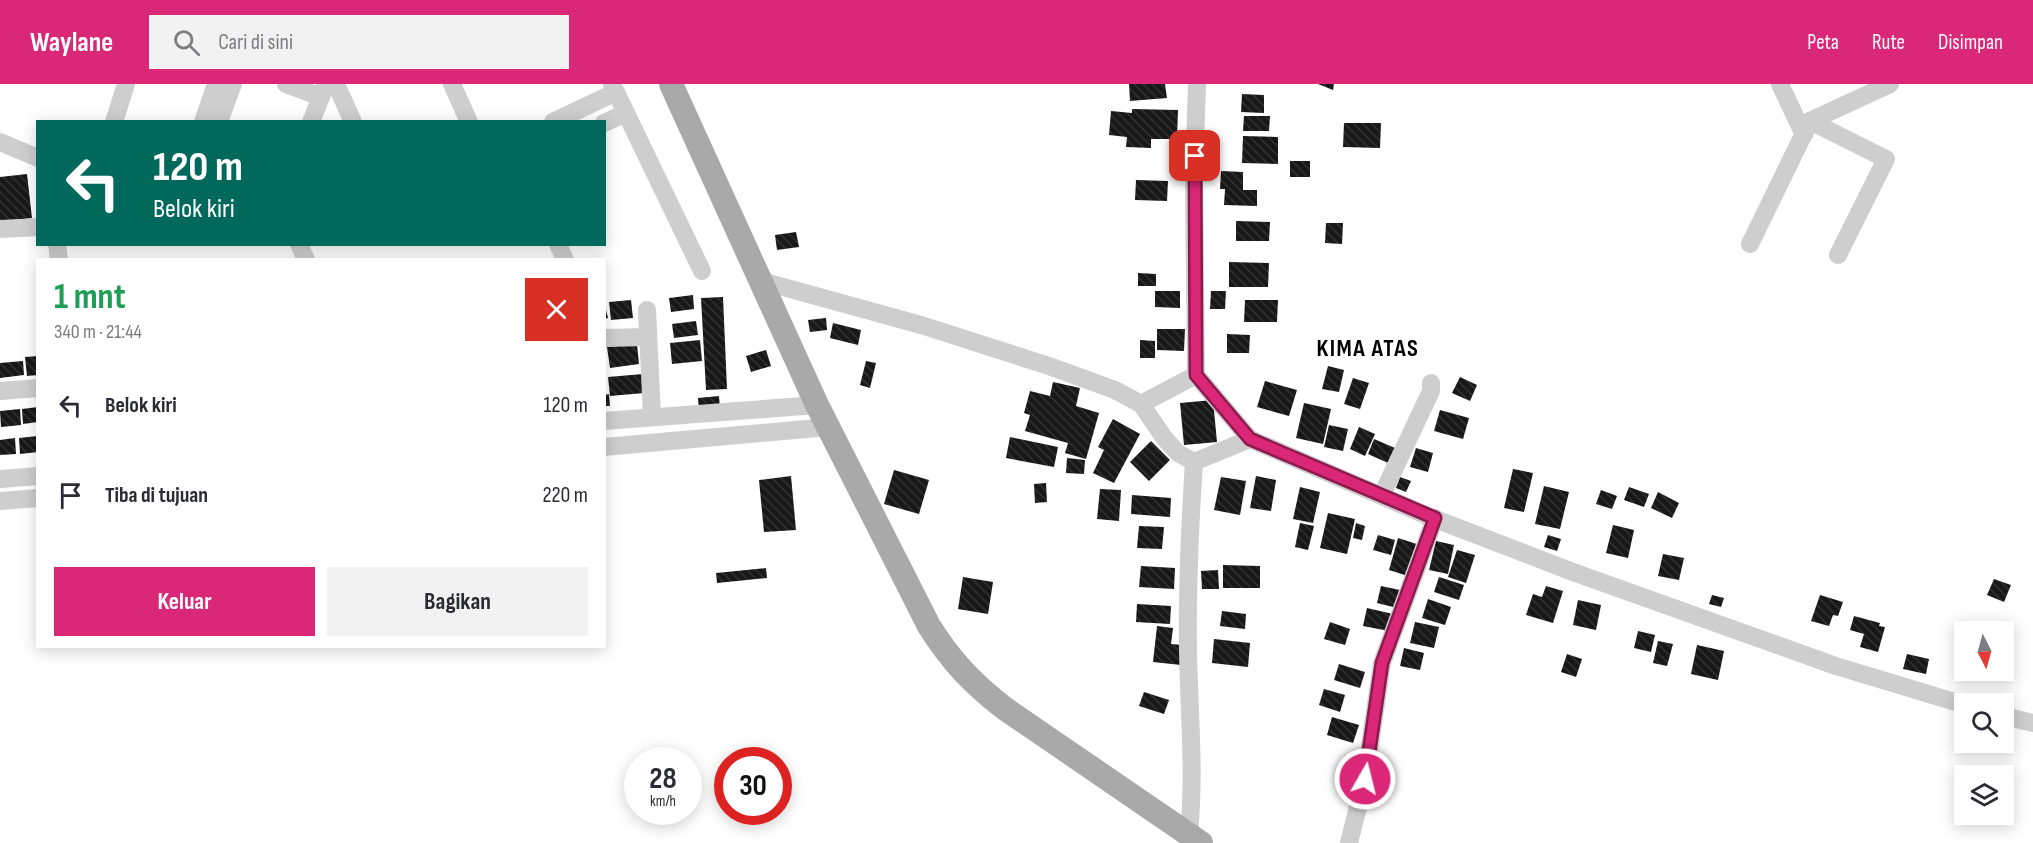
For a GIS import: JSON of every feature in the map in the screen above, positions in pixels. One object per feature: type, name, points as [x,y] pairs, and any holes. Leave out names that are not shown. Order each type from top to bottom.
[{"type":"main road","points":[[671,84],[817,405],[929,626],[950,658],[977,687],[1004,708],[1195,839]]},
{"type":"street","points":[[115,120],[126,84]]},
{"type":"street","points":[[204,120],[216,84]]},
{"type":"street","points":[[220,120],[233,84]]},
{"type":"street","points":[[286,84],[324,88],[350,120]]},
{"type":"street","points":[[452,84],[468,120]]},
{"type":"street","points":[[1197,84],[1194,177],[1196,375],[1250,439],[1435,518],[1573,572],[1836,666],[1954,702]]},
{"type":"street","points":[[1780,84],[1807,128],[1886,159],[1838,255]]},
{"type":"street","points":[[1750,244],[1807,128],[1890,84]]},
{"type":"street","points":[[312,120],[324,88]]},
{"type":"street","points":[[557,120],[614,88],[702,271]]},
{"type":"street","points":[[606,122],[626,113]]},
{"type":"street","points":[[0,142],[36,157]]},
{"type":"street","points":[[0,229],[36,226]]},
{"type":"street","points":[[761,280],[819,294],[1049,366],[1115,390],[1141,404],[1165,439],[1178,453],[1194,462]]},
{"type":"street","points":[[647,310],[652,416]]},
{"type":"street","points":[[606,338],[648,337]]},
{"type":"street","points":[[1141,404],[1196,375]]},
{"type":"street","points":[[1382,495],[1431,392],[1431,382]]},
{"type":"street","points":[[0,391],[36,388]]},
{"type":"street","points":[[606,421],[817,405]]},
{"type":"street","points":[[606,447],[829,427]]},
{"type":"street","points":[[1194,462],[1250,439]]},
{"type":"street","points":[[1194,462],[1188,650],[1195,839]]},
{"type":"street","points":[[0,479],[36,476]]},
{"type":"street","points":[[0,501],[36,498]]},
{"type":"street","points":[[1349,843],[1365,779],[1382,663],[1435,518]]},
{"type":"street","points":[[2014,718],[2033,723]]},
{"type":"building","points":[[1129,84],[1165,84],[1167,98],[1130,101]]},
{"type":"building","points":[[1318,84],[1334,84],[1333,90]]},
{"type":"building","points":[[1242,94],[1264,95],[1264,113],[1241,112]]},
{"type":"building","points":[[1132,109],[1178,110],[1177,139],[1151,139],[1151,148],[1126,147],[1127,137],[1109,135],[1111,111],[1132,113]]},
{"type":"building","points":[[1244,116],[1270,116],[1269,131],[1243,131]]},
{"type":"building","points":[[1344,123],[1381,123],[1380,148],[1343,147]]},
{"type":"building","points":[[1243,136],[1278,137],[1278,164],[1242,163]]},
{"type":"building","points":[[1290,161],[1310,161],[1310,177],[1290,177]]},
{"type":"building","points":[[1221,171],[1243,172],[1243,190],[1257,190],[1257,206],[1224,205],[1225,189],[1220,189]]},
{"type":"building","points":[[27,174],[32,218],[0,222],[0,177]]},
{"type":"building","points":[[1136,180],[1168,181],[1167,201],[1135,200]]},
{"type":"building","points":[[1236,221],[1270,222],[1269,241],[1236,241]]},
{"type":"building","points":[[1326,223],[1343,223],[1342,244],[1325,243]]},
{"type":"building","points":[[796,232],[799,247],[777,250],[775,235]]},
{"type":"building","points":[[1229,262],[1269,263],[1268,287],[1229,287]]},
{"type":"building","points":[[1138,273],[1156,274],[1156,286],[1138,286]]},
{"type":"building","points":[[1155,291],[1180,291],[1180,308],[1155,307]]},
{"type":"building","points":[[1211,291],[1226,291],[1225,309],[1210,309]]},
{"type":"building","points":[[693,295],[694,309],[671,312],[669,298]]},
{"type":"building","points":[[723,297],[727,389],[706,390],[701,298]]},
{"type":"building","points":[[631,300],[633,318],[611,320],[609,302]]},
{"type":"building","points":[[1245,300],[1278,300],[1277,322],[1244,322]]},
{"type":"building","points":[[826,318],[827,330],[810,332],[808,320]]},
{"type":"building","points":[[696,321],[698,335],[674,338],[672,324]]},
{"type":"building","points":[[833,323],[861,330],[858,345],[830,338]]},
{"type":"building","points":[[1157,329],[1185,329],[1184,351],[1157,350]]},
{"type":"building","points":[[1227,334],[1250,335],[1249,353],[1227,353]]},
{"type":"building","points":[[700,340],[702,361],[672,364],[670,343]]},
{"type":"building","points":[[1140,340],[1155,341],[1155,358],[1140,358]]},
{"type":"building","points":[[637,344],[639,364],[610,368],[607,347]]},
{"type":"building","points":[[766,350],[771,366],[751,372],[746,356]]},
{"type":"building","points":[[36,356],[36,375],[27,376],[25,357]]},
{"type":"building","points":[[23,361],[24,375],[0,378],[0,363]]},
{"type":"building","points":[[866,361],[876,363],[870,388],[860,385]]},
{"type":"building","points":[[1328,366],[1344,370],[1339,392],[1322,389]]},
{"type":"building","points":[[643,374],[644,393],[610,396],[608,377]]},
{"type":"building","points":[[1460,377],[1477,385],[1470,401],[1452,393]]},
{"type":"building","points":[[1353,378],[1369,383],[1360,409],[1344,404]]},
{"type":"building","points":[[1265,381],[1297,390],[1289,416],[1257,407]]},
{"type":"building","points":[[1053,382],[1080,388],[1076,406],[1099,413],[1086,459],[1065,453],[1068,443],[1025,431],[1030,415],[1024,413],[1030,391],[1050,396]]},
{"type":"building","points":[[609,394],[610,406],[606,406],[606,395]]},
{"type":"building","points":[[719,396],[720,410],[699,412],[698,398]]},
{"type":"building","points":[[1213,400],[1217,442],[1184,445],[1180,403]]},
{"type":"building","points":[[1304,403],[1331,409],[1323,444],[1296,438]]},
{"type":"building","points":[[36,407],[36,422],[23,424],[22,409]]},
{"type":"building","points":[[20,409],[21,425],[1,427],[0,411]]},
{"type":"building","points":[[1440,410],[1469,418],[1463,439],[1434,431]]},
{"type":"building","points":[[1113,419],[1140,434],[1114,483],[1093,473],[1104,450],[1098,447]]},
{"type":"building","points":[[1329,425],[1348,429],[1343,451],[1324,447]]},
{"type":"building","points":[[1359,427],[1375,434],[1365,456],[1350,449]]},
{"type":"building","points":[[36,436],[36,452],[20,454],[19,438]]},
{"type":"building","points":[[1010,437],[1058,447],[1054,467],[1006,458]]},
{"type":"building","points":[[15,438],[16,454],[0,455],[0,440]]},
{"type":"building","points":[[1374,439],[1395,448],[1388,463],[1368,454]]},
{"type":"building","points":[[1151,441],[1170,460],[1149,481],[1130,462]]},
{"type":"building","points":[[1416,448],[1433,453],[1428,472],[1410,467]]},
{"type":"building","points":[[1067,458],[1085,460],[1084,474],[1066,473]]},
{"type":"building","points":[[1513,469],[1533,473],[1524,512],[1504,508]]},
{"type":"building","points":[[894,470],[929,480],[919,514],[884,504]]},
{"type":"building","points":[[791,476],[796,530],[764,532],[759,480]]},
{"type":"building","points":[[1256,476],[1276,480],[1271,511],[1250,508]]},
{"type":"building","points":[[1221,477],[1246,481],[1240,515],[1214,510]]},
{"type":"building","points":[[1400,477],[1411,481],[1406,492],[1396,488]]},
{"type":"building","points":[[1046,483],[1047,502],[1035,503],[1034,484]]},
{"type":"building","points":[[1544,486],[1569,492],[1560,529],[1535,524]]},
{"type":"building","points":[[1300,487],[1320,492],[1313,523],[1293,519]]},
{"type":"building","points":[[1629,487],[1649,494],[1644,507],[1624,500]]},
{"type":"building","points":[[1100,489],[1121,490],[1119,521],[1097,519]]},
{"type":"building","points":[[1601,490],[1617,496],[1612,509],[1596,504]]},
{"type":"building","points":[[1658,492],[1679,503],[1672,518],[1651,508]]},
{"type":"building","points":[[1132,495],[1171,498],[1170,517],[1131,514]]},
{"type":"building","points":[[1328,513],[1355,519],[1347,554],[1320,548]]},
{"type":"building","points":[[1300,523],[1314,526],[1308,550],[1295,547]]},
{"type":"building","points":[[1356,523],[1365,526],[1362,540],[1353,538]]},
{"type":"building","points":[[1613,525],[1634,530],[1628,558],[1606,553]]},
{"type":"building","points":[[1139,526],[1164,527],[1162,549],[1137,548]]},
{"type":"building","points":[[1378,535],[1395,540],[1391,555],[1373,550]]},
{"type":"building","points":[[1548,535],[1561,539],[1557,551],[1544,547]]},
{"type":"building","points":[[1398,538],[1420,545],[1411,577],[1389,570]]},
{"type":"building","points":[[1436,541],[1454,545],[1448,574],[1429,570]]},
{"type":"building","points":[[1457,550],[1475,555],[1466,583],[1448,577]]},
{"type":"building","points":[[1663,554],[1684,558],[1679,580],[1658,576]]},
{"type":"building","points":[[1223,565],[1260,566],[1260,588],[1223,588]]},
{"type":"building","points":[[1141,566],[1175,568],[1174,589],[1139,587]]},
{"type":"building","points":[[766,568],[767,578],[717,583],[716,573]]},
{"type":"building","points":[[1218,570],[1219,589],[1202,589],[1201,571]]},
{"type":"building","points":[[963,577],[993,582],[988,614],[958,609]]},
{"type":"building","points":[[1439,577],[1464,585],[1459,600],[1434,592]]},
{"type":"building","points":[[1994,579],[2011,585],[2004,602],[1987,595]]},
{"type":"building","points":[[1381,586],[1405,591],[1401,609],[1377,603]]},
{"type":"building","points":[[1546,586],[1563,591],[1553,623],[1526,615],[1533,594],[1542,597]]},
{"type":"building","points":[[1712,595],[1724,598],[1721,607],[1709,604]]},
{"type":"building","points":[[1820,595],[1843,602],[1838,616],[1833,615],[1829,626],[1811,621]]},
{"type":"building","points":[[1428,599],[1451,607],[1445,625],[1422,618]]},
{"type":"building","points":[[1578,600],[1601,605],[1596,630],[1573,625]]},
{"type":"building","points":[[1137,604],[1171,606],[1170,624],[1136,622]]},
{"type":"building","points":[[1367,608],[1393,614],[1389,631],[1363,626]]},
{"type":"building","points":[[1222,611],[1246,614],[1245,629],[1220,626]]},
{"type":"building","points":[[1854,616],[1880,623],[1879,626],[1885,627],[1878,652],[1860,647],[1864,634],[1850,630]]},
{"type":"building","points":[[1330,622],[1350,629],[1345,645],[1324,639]]},
{"type":"building","points":[[1415,622],[1439,627],[1434,648],[1410,643]]},
{"type":"building","points":[[1157,626],[1173,628],[1171,644],[1183,645],[1181,665],[1153,662]]},
{"type":"building","points":[[1638,631],[1655,635],[1651,652],[1634,648]]},
{"type":"building","points":[[1214,639],[1250,643],[1248,667],[1212,663]]},
{"type":"building","points":[[1658,641],[1673,644],[1667,666],[1653,663]]},
{"type":"building","points":[[1697,645],[1724,651],[1718,680],[1691,674]]},
{"type":"building","points":[[1404,648],[1424,653],[1420,670],[1400,666]]},
{"type":"building","points":[[1567,654],[1582,659],[1576,677],[1561,672]]},
{"type":"building","points":[[1907,654],[1929,659],[1926,674],[1903,669]]},
{"type":"building","points":[[1339,664],[1365,672],[1360,688],[1334,680]]},
{"type":"building","points":[[1324,689],[1345,695],[1340,712],[1319,705]]},
{"type":"building","points":[[1144,692],[1169,700],[1164,714],[1139,706]]},
{"type":"building","points":[[1332,717],[1359,725],[1353,743],[1327,735]]},
{"type":"district","name":"KIMA ATAS","points":[[1368,348]]},
{"type":"route","points":[[1195,156],[1196,375],[1250,439],[1273,451],[1435,518],[1382,663],[1377,684],[1365,779]]}]
